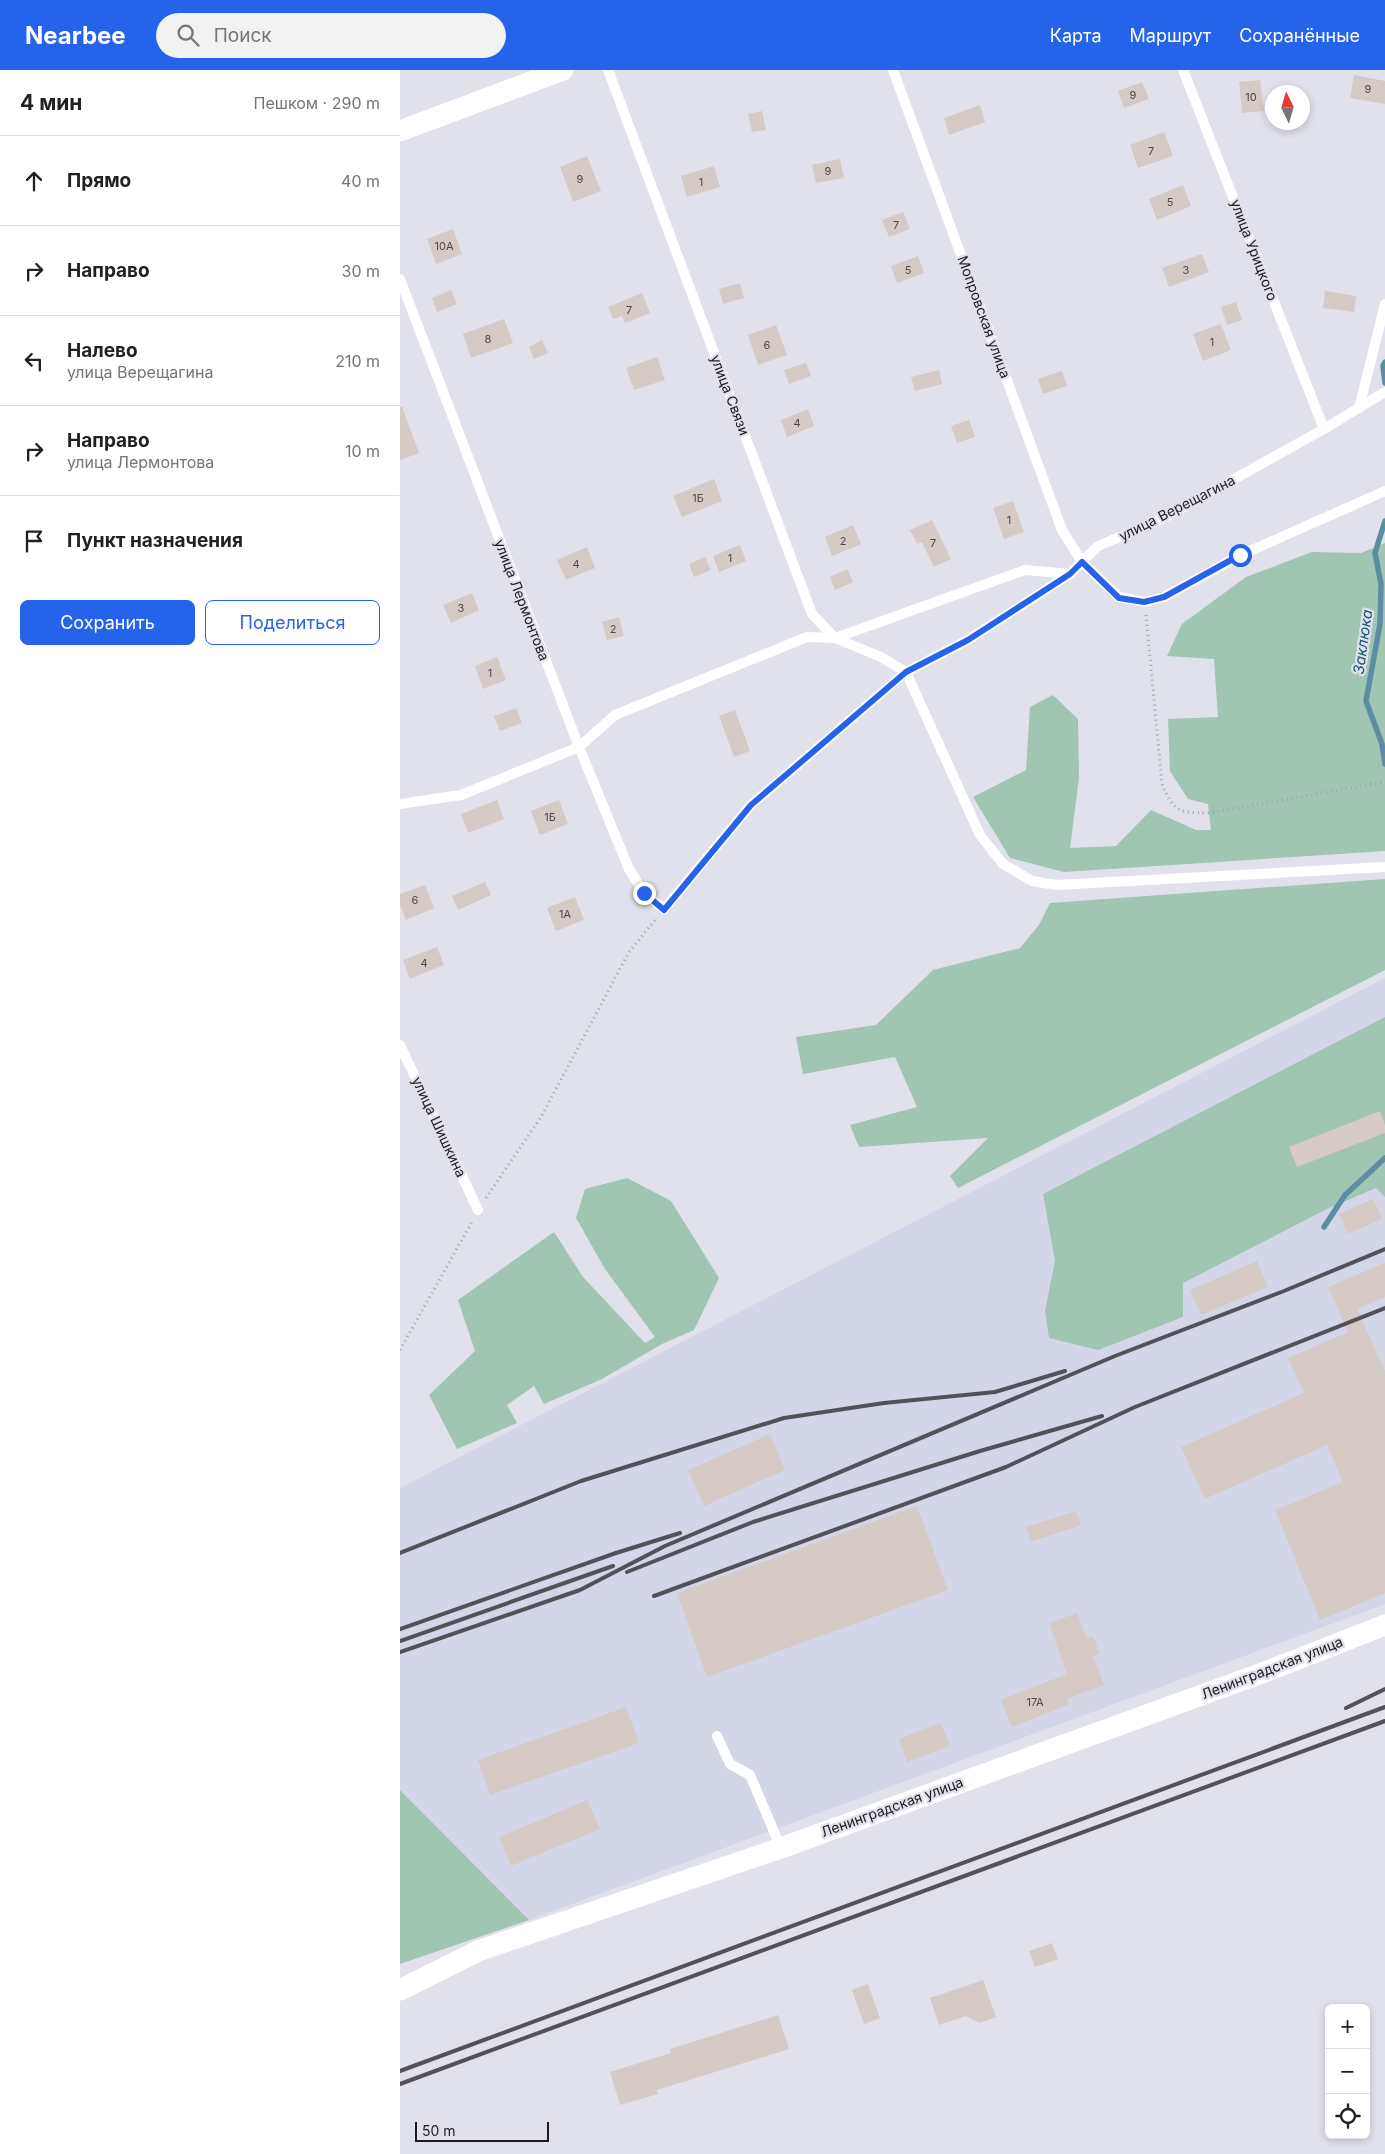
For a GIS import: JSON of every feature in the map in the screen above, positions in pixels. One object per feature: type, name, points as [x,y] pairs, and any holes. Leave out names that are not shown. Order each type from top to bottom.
[{"type":"street","points":[[400,131],[563,70]]},
{"type":"street","name":"Ленинградская улица","points":[[400,1990],[478,1951],[780,1848],[1265,1672],[1385,1624]]},
{"type":"lane","name":"улица Связи","points":[[608,70],[812,614],[834,638],[881,657],[906,672]]},
{"type":"lane","name":"Мопровская улица","points":[[893,70],[1062,530],[1082,562],[1119,598],[1144,602]]},
{"type":"lane","name":"улица Урицкого","points":[[1183,70],[1324,429]]},
{"type":"lane","name":"улица Лермонтова","points":[[400,279],[579,747],[629,869],[644,893],[664,910]]},
{"type":"lane","points":[[1359,408],[1385,304]]},
{"type":"lane","name":"улица Верещагина","points":[[664,910],[751,805],[906,672],[968,640],[1070,574],[1098,546],[1164,518],[1324,429],[1382,394]]},
{"type":"lane","points":[[1144,602],[1164,597],[1240,555],[1385,491]]},
{"type":"lane","points":[[400,804],[461,795],[579,747],[615,715],[807,637],[834,638],[1025,570],[1070,574]]},
{"type":"lane","points":[[906,672],[980,835],[1003,864],[1032,882],[1056,885],[1385,867]]},
{"type":"lane","name":"улица Шишкина","points":[[400,1045],[478,1210]]},
{"type":"lane","points":[[717,1736],[730,1764],[750,1774],[780,1848]]},
{"type":"path","points":[[1144,602],[1162,784],[1169,800],[1184,813],[1208,813],[1385,782]]},
{"type":"path","points":[[400,1350],[478,1210],[541,1117],[629,952],[664,910]]},
{"type":"shaded area","points":[[1385,978],[1385,1604],[529,1920],[400,1790],[400,1488]]},
{"type":"green space","points":[[1385,543],[1385,851],[1064,872],[1010,858],[973,797],[1026,770],[1030,707],[1053,695],[1078,719],[1079,778],[1070,848],[1116,846],[1151,810],[1196,830],[1211,830],[1208,804],[1188,799],[1170,771],[1168,719],[1218,717],[1214,659],[1167,656],[1182,624],[1246,577],[1312,552],[1361,553]]},
{"type":"green space","points":[[1385,879],[1385,970],[958,1188],[950,1176],[988,1138],[859,1147],[850,1125],[917,1107],[895,1057],[803,1074],[796,1037],[876,1025],[933,970],[1020,948],[1039,925],[1050,903]]},
{"type":"green space","points":[[1385,1017],[1385,1197],[1376,1188],[1329,1208],[1183,1283],[1183,1317],[1098,1350],[1049,1338],[1045,1311],[1055,1261],[1043,1194]]},
{"type":"green space","points":[[627,1178],[671,1201],[719,1278],[694,1330],[662,1344],[602,1379],[544,1404],[534,1386],[507,1405],[517,1423],[457,1449],[429,1395],[475,1351],[458,1300],[554,1232],[583,1277],[645,1343],[655,1337],[605,1269],[576,1218],[585,1189]]},
{"type":"green space","points":[[400,1790],[529,1920],[400,1964]]},
{"type":"building","points":[[1354,75],[1385,81],[1385,104],[1350,98]]},
{"type":"building","points":[[1260,80],[1264,111],[1242,113],[1239,82]]},
{"type":"building","points":[[1142,82],[1149,99],[1124,108],[1118,91]]},
{"type":"building","points":[[980,105],[985,122],[949,135],[944,118]]},
{"type":"building","points":[[762,111],[766,130],[752,132],[748,114]]},
{"type":"building","points":[[1164,132],[1173,156],[1138,168],[1130,145]]},
{"type":"building","points":[[587,156],[601,191],[573,202],[560,167]]},
{"type":"building","points":[[840,159],[844,178],[816,183],[812,165]]},
{"type":"building","points":[[714,166],[720,187],[687,197],[681,176]]},
{"type":"building","points":[[1183,185],[1191,206],[1157,220],[1149,199]]},
{"type":"building","points":[[903,212],[910,229],[889,237],[882,220]]},
{"type":"building","points":[[453,229],[462,254],[436,264],[427,239]]},
{"type":"building","points":[[1202,254],[1209,272],[1169,287],[1162,268]]},
{"type":"building","points":[[918,256],[924,273],[897,283],[891,266]]},
{"type":"building","points":[[740,283],[744,298],[723,304],[719,289]]},
{"type":"building","points":[[451,290],[457,304],[437,312],[432,298]]},
{"type":"building","points":[[1325,291],[1356,296],[1354,312],[1323,308]]},
{"type":"building","points":[[642,293],[650,313],[625,323],[622,316],[613,319],[608,307]]},
{"type":"building","points":[[1236,302],[1242,320],[1227,325],[1221,307]]},
{"type":"building","points":[[504,319],[513,343],[471,358],[463,334]]},
{"type":"building","points":[[1221,324],[1231,350],[1203,361],[1193,334]]},
{"type":"building","points":[[776,325],[787,355],[758,365],[748,335]]},
{"type":"building","points":[[542,340],[548,353],[534,359],[529,347]]},
{"type":"building","points":[[657,357],[665,380],[634,390],[626,368]]},
{"type":"building","points":[[806,363],[811,376],[789,384],[784,370]]},
{"type":"building","points":[[939,370],[942,384],[915,391],[911,377]]},
{"type":"building","points":[[1062,371],[1067,386],[1043,394],[1038,379]]},
{"type":"building","points":[[400,407],[402,407],[419,453],[400,460]]},
{"type":"building","points":[[808,409],[814,426],[787,437],[781,420]]},
{"type":"building","points":[[969,420],[975,437],[957,443],[951,426]]},
{"type":"building","points":[[714,479],[722,501],[682,517],[673,496]]},
{"type":"building","points":[[1013,501],[1024,532],[1004,539],[993,508]]},
{"type":"building","points":[[932,520],[951,559],[934,567],[922,542],[917,544],[910,530]]},
{"type":"building","points":[[853,525],[861,544],[832,556],[825,537]]},
{"type":"building","points":[[740,545],[746,561],[719,572],[713,556]]},
{"type":"building","points":[[587,547],[595,568],[566,580],[557,560]]},
{"type":"building","points":[[705,557],[711,570],[694,577],[689,564]]},
{"type":"building","points":[[847,569],[853,582],[835,590],[830,577]]},
{"type":"building","points":[[472,593],[479,610],[451,623],[443,605]]},
{"type":"building","points":[[619,617],[624,636],[607,640],[602,622]]},
{"type":"building","points":[[497,657],[506,680],[483,689],[475,666]]},
{"type":"building","points":[[516,708],[522,723],[500,731],[494,716]]},
{"type":"building","points":[[735,710],[750,751],[734,757],[719,716]]},
{"type":"building","points":[[497,800],[504,819],[468,833],[461,814]]},
{"type":"building","points":[[559,800],[568,824],[540,835],[531,811]]},
{"type":"building","points":[[485,882],[491,895],[458,910],[452,896]]},
{"type":"building","points":[[425,885],[434,908],[406,920],[400,905],[400,894]]},
{"type":"building","points":[[575,897],[584,920],[556,931],[547,908]]},
{"type":"building","points":[[437,947],[444,965],[410,979],[403,960]]},
{"type":"building","points":[[1380,1111],[1385,1125],[1385,1133],[1297,1167],[1289,1147]]},
{"type":"building","points":[[1373,1199],[1382,1219],[1348,1234],[1339,1214]]},
{"type":"building","points":[[1257,1261],[1268,1287],[1201,1315],[1190,1290]]},
{"type":"building","points":[[1385,1263],[1385,1297],[1357,1309],[1385,1371],[1385,1593],[1320,1620],[1275,1510],[1343,1482],[1327,1445],[1205,1499],[1181,1447],[1304,1393],[1288,1358],[1348,1332],[1328,1287]]},
{"type":"building","points":[[770,1434],[785,1470],[704,1506],[688,1470]]},
{"type":"building","points":[[917,1506],[948,1590],[707,1677],[677,1593]]},
{"type":"building","points":[[1076,1511],[1081,1525],[1031,1542],[1026,1527]]},
{"type":"building","points":[[1077,1613],[1087,1639],[1093,1636],[1100,1654],[1093,1656],[1104,1685],[1067,1699],[1069,1704],[1012,1727],[1001,1700],[1067,1674],[1049,1623]]},
{"type":"building","points":[[626,1707],[639,1743],[490,1795],[478,1760]]},
{"type":"building","points":[[941,1723],[950,1746],[907,1762],[899,1739]]},
{"type":"building","points":[[587,1800],[600,1829],[511,1866],[499,1837]]},
{"type":"building","points":[[1052,1943],[1058,1959],[1035,1967],[1029,1951]]},
{"type":"building","points":[[983,1980],[996,2017],[979,2023],[966,2016],[939,2025],[930,1998]]},
{"type":"building","points":[[868,1984],[880,2018],[864,2024],[852,1990]]},
{"type":"building","points":[[778,2015],[789,2049],[657,2090],[658,2094],[620,2105],[610,2072],[671,2053],[670,2049]]},
{"type":"waterway","name":"Заклюка","points":[[1385,362],[1383,366],[1385,383]]},
{"type":"waterway","name":"Заклюка","points":[[1385,521],[1375,553],[1381,584],[1380,624],[1366,701],[1382,744],[1385,764]]},
{"type":"waterway","name":"Заклюка","points":[[1324,1227],[1345,1195],[1385,1158]]},
{"type":"railway","points":[[400,1652],[580,1590],[665,1546],[1115,1356],[1284,1291],[1385,1249]]},
{"type":"railway","points":[[654,1596],[1006,1467],[1135,1407],[1385,1308]]},
{"type":"railway","points":[[400,1553],[581,1481],[784,1418],[884,1403],[995,1392],[1065,1371]]},
{"type":"railway","points":[[627,1572],[753,1522],[980,1451],[1102,1416]]},
{"type":"railway","points":[[400,1629],[616,1553],[680,1533]]},
{"type":"railway","points":[[400,1641],[613,1566]]},
{"type":"railway","points":[[1346,1708],[1385,1689]]},
{"type":"railway","points":[[400,2071],[1385,1707]]},
{"type":"railway","points":[[400,2084],[1385,1721]]},
{"type":"route","points":[[644,893],[664,910],[751,805],[906,672],[968,640],[1070,574],[1082,562],[1119,598],[1144,602],[1164,597],[1240,555]]}]
